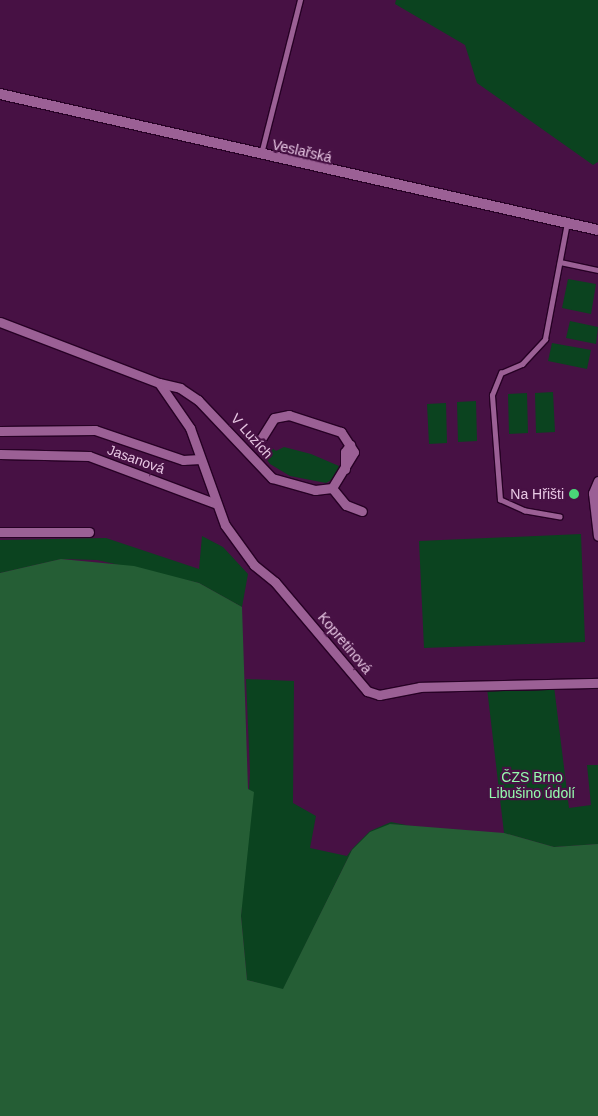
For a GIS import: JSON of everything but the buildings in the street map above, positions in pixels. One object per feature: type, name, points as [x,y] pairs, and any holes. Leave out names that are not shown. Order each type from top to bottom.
[{"type":"street","name":"Veslařská","points":[[0,94],[260,156],[598,230]]},
{"type":"street","points":[[0,322],[159,384],[190,428],[214,503]]},
{"type":"street","name":"V Luzích","points":[[159,384],[180,388],[198,400],[272,478],[315,490],[332,488],[354,452],[340,432],[289,415],[274,418],[259,442]]},
{"type":"street","name":"Jasanová","points":[[0,431],[95,430],[183,460],[200,459]]},
{"type":"street","name":"Jasanová","points":[[0,454],[89,456],[214,503]]},
{"type":"street","points":[[598,481],[593,493],[598,536]]},
{"type":"street","points":[[332,488],[346,504],[362,511]]},
{"type":"street","name":"Kopretinová","points":[[214,503],[254,565],[275,582],[367,691],[379,695],[420,687],[598,683]]},
{"type":"street","points":[[0,532],[88,532]]},
{"type":"lane","points":[[260,156],[300,0]]},
{"type":"lane","points":[[560,517],[525,511],[500,500],[492,395],[501,374],[522,364],[545,339],[567,223]]},
{"type":"lane","points":[[560,262],[598,270]]},
{"type":"green space","points":[[396,0],[598,0],[598,162],[593,165],[477,83],[465,45],[395,4]]},
{"type":"green space","points":[[568,279],[596,284],[591,314],[562,308]]},
{"type":"green space","points":[[570,321],[598,327],[596,344],[566,338]]},
{"type":"green space","points":[[552,343],[591,350],[587,369],[548,361]]},
{"type":"green space","points":[[553,392],[555,432],[536,433],[535,393]]},
{"type":"green space","points":[[527,393],[528,433],[509,434],[508,394]]},
{"type":"green space","points":[[476,401],[477,441],[458,442],[457,402]]},
{"type":"green space","points":[[446,403],[447,443],[429,444],[427,404]]},
{"type":"green space","points":[[269,445],[276,451],[284,447],[311,454],[339,466],[335,478],[326,483],[290,476],[270,464],[263,454]]},
{"type":"green space","points":[[581,534],[585,642],[424,648],[419,541]]},
{"type":"green space","points":[[202,536],[223,547],[248,574],[242,607],[199,583],[97,560],[61,559],[0,573],[0,540],[106,538],[199,569]]},
{"type":"green space","points":[[61,559],[134,566],[199,583],[242,607],[248,789],[254,792],[241,916],[247,980],[283,989],[352,850],[370,832],[390,824],[504,833],[554,847],[598,844],[598,1116],[0,1116],[0,573]]},
{"type":"green space","points":[[246,679],[294,681],[293,803],[316,816],[310,848],[347,856],[352,849],[370,831],[391,822],[411,826],[390,824],[352,850],[283,990],[247,980],[241,916],[250,772]]},
{"type":"green space","name":"ČZS Brno Libušino údolí","points":[[554,686],[569,808],[591,805],[587,765],[598,765],[598,844],[554,847],[504,833],[487,688]]},
{"type":"place","name":"Na Hřišti","points":[[574,494]]}]
